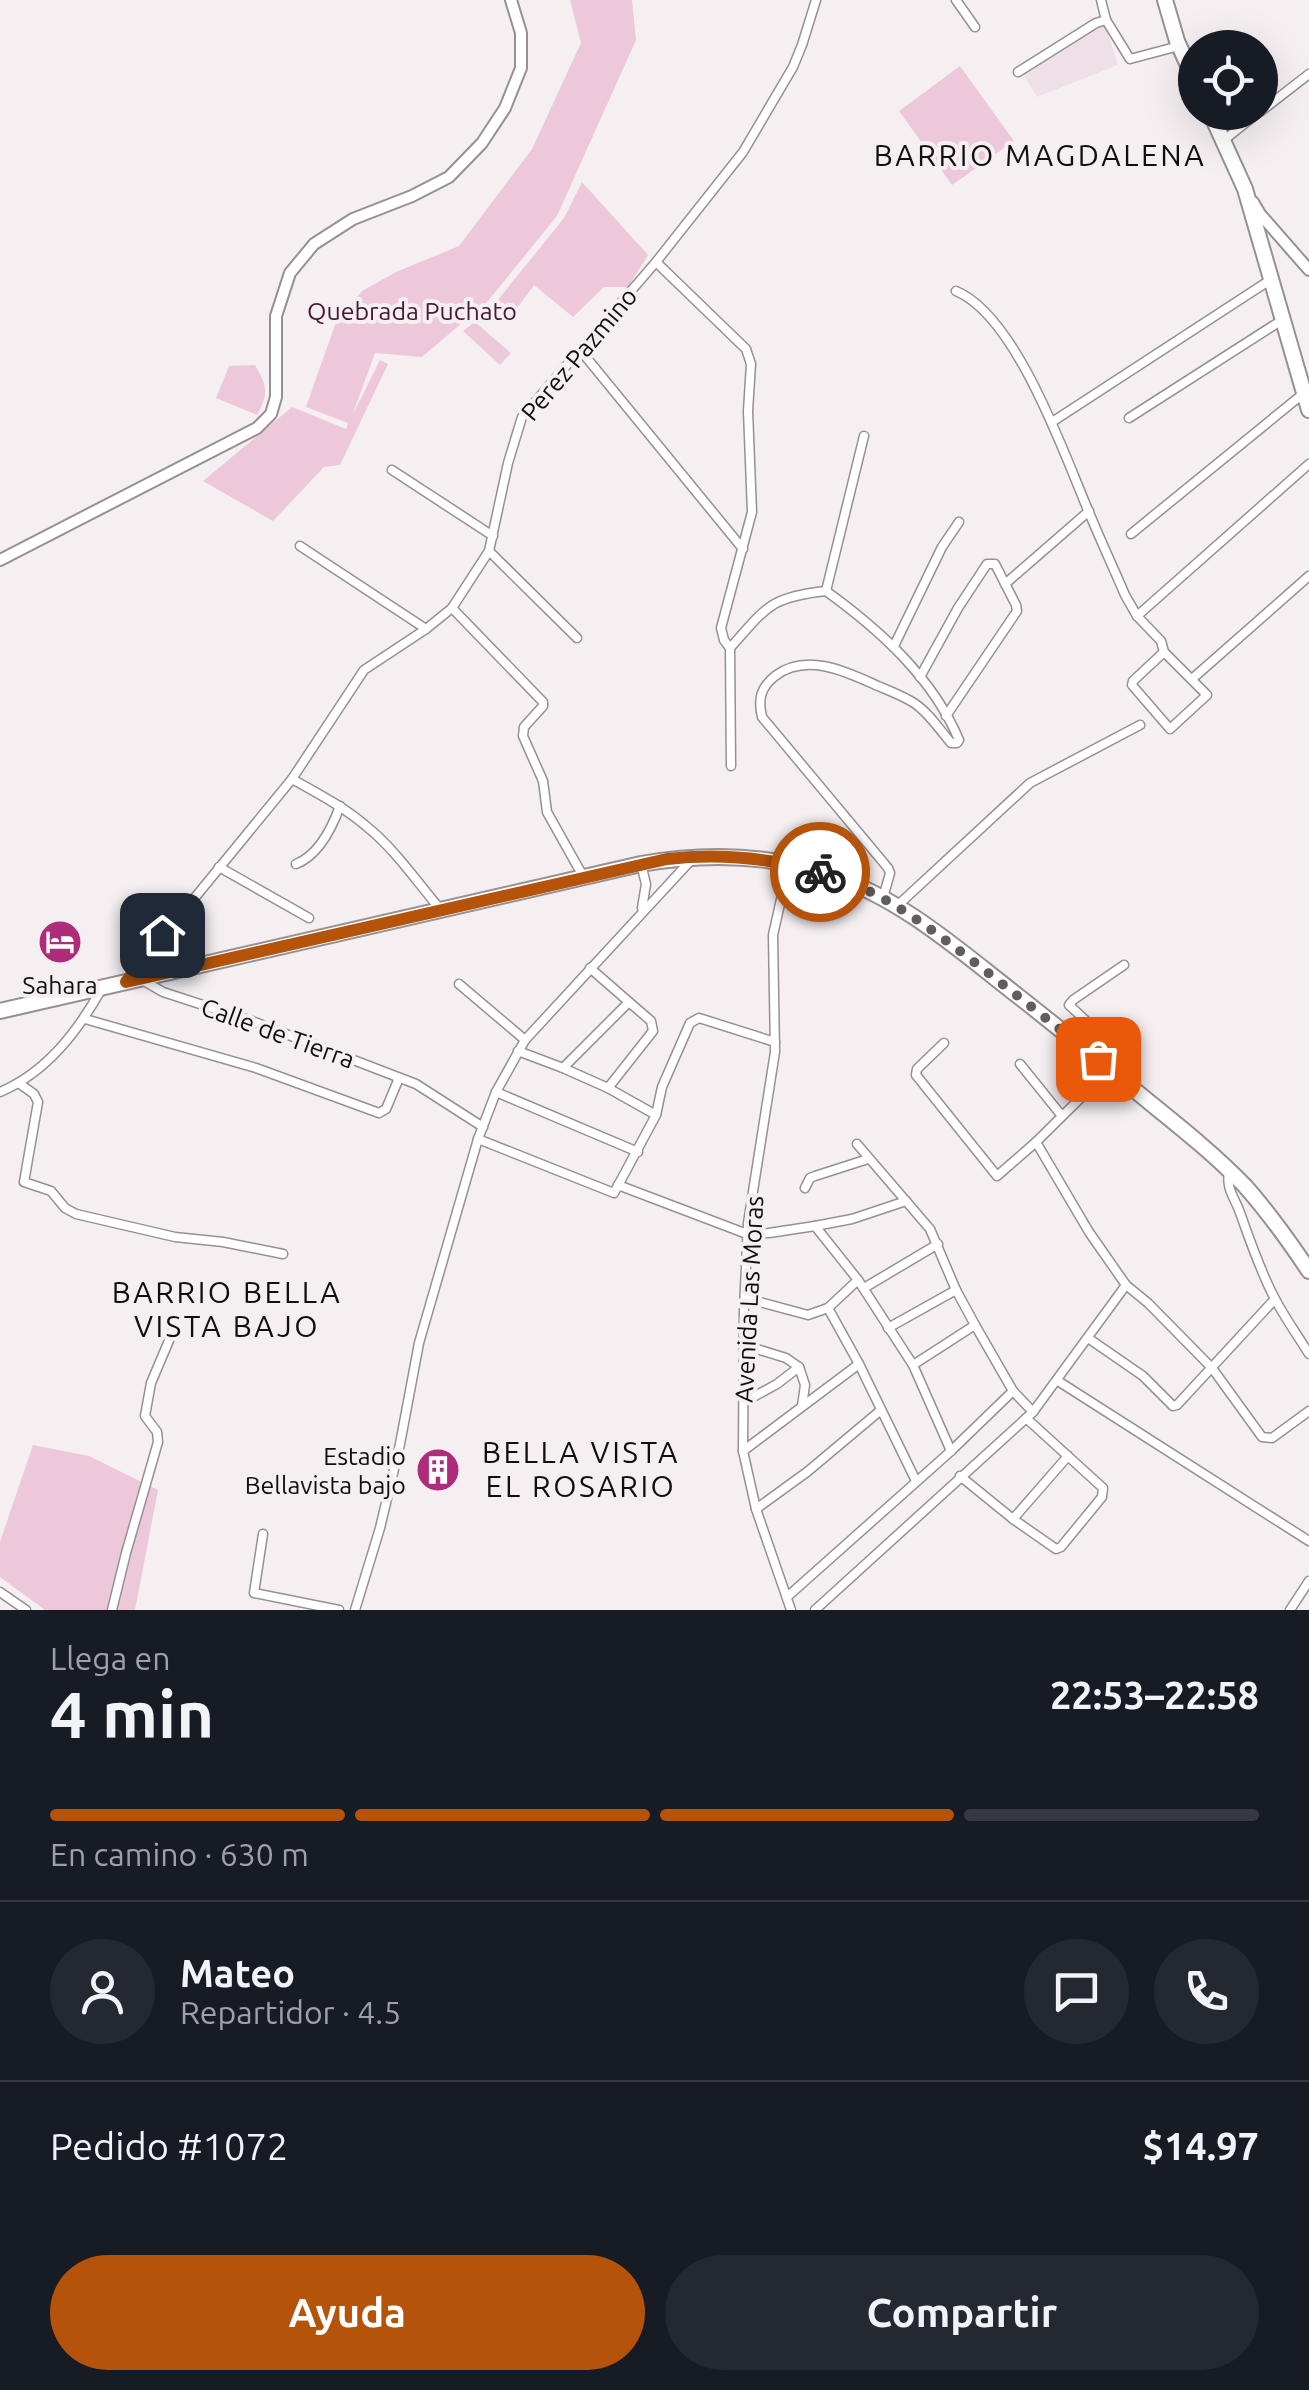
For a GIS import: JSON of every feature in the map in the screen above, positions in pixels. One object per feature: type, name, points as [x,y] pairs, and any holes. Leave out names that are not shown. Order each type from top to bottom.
[{"type":"highway","points":[[1165,0],[1178,43]]},
{"type":"highway","points":[[1218,130],[1245,189],[1309,410]]},
{"type":"highway","points":[[0,1011],[641,864],[695,856],[789,864],[829,874],[890,902],[940,936],[1110,1069],[1230,1171],[1274,1220],[1309,1271]]},
{"type":"main road","points":[[0,560],[257,428],[271,414],[276,397],[276,316],[290,273],[314,244],[353,219],[449,177],[482,142],[505,108],[520,68],[521,34],[511,0]]},
{"type":"main road","points":[[1245,189],[1260,214],[1309,270]]},
{"type":"street","name":"Perez Pazmino","points":[[134,980],[219,867],[292,779],[364,670],[452,608],[488,551],[522,417],[656,262],[743,152],[793,67],[816,0]]},
{"type":"street","points":[[956,0],[975,27]]},
{"type":"street","points":[[1101,0],[1106,20],[1130,60],[1178,46]]},
{"type":"street","points":[[1018,72],[1106,20]]},
{"type":"street","points":[[1278,98],[1309,74]]},
{"type":"street","points":[[1223,141],[1237,130]]},
{"type":"street","points":[[656,262],[750,356],[752,512],[721,628],[730,648],[731,766]]},
{"type":"street","points":[[1052,422],[1270,280]]},
{"type":"street","points":[[956,291],[970,297],[1010,342],[1052,422],[1125,595],[1137,616],[1162,641],[1164,652],[1207,694],[1170,730],[1132,685],[1132,680],[1164,652]]},
{"type":"street","points":[[1130,418],[1282,320]]},
{"type":"street","points":[[582,350],[743,549]]},
{"type":"street","points":[[1130,534],[1304,394]]},
{"type":"street","points":[[826,591],[864,436]]},
{"type":"street","points":[[1137,616],[1309,464]]},
{"type":"street","points":[[392,470],[493,536]]},
{"type":"street","points":[[1005,584],[1089,511]]},
{"type":"street","points":[[894,646],[958,522]]},
{"type":"street","points":[[300,546],[426,629]]},
{"type":"street","points":[[488,551],[577,638]]},
{"type":"street","points":[[920,677],[958,608],[988,564],[995,564],[1016,605],[1015,615],[946,716]]},
{"type":"street","points":[[1192,680],[1309,576]]},
{"type":"street","points":[[730,648],[770,605],[798,594],[826,591],[894,646],[946,716],[958,744],[951,743],[915,703],[843,670],[824,666],[792,667],[778,673],[760,694],[762,717],[885,862],[890,873],[890,902]]},
{"type":"street","points":[[452,608],[544,702],[524,727],[523,736],[543,781],[546,812],[584,878]]},
{"type":"street","points":[[890,902],[1030,783],[1140,725]]},
{"type":"street","points":[[292,779],[368,826],[441,910]]},
{"type":"street","points":[[296,864],[315,851],[340,806]]},
{"type":"street","points":[[355,1610],[380,1528],[419,1343],[478,1140],[496,1092],[525,1040],[695,856]]},
{"type":"street","points":[[641,864],[646,884],[641,912]]},
{"type":"street","name":"Avenida Las Moras","points":[[789,864],[773,935],[775,1042],[747,1234],[743,1451],[756,1509],[790,1610]]},
{"type":"street","points":[[219,867],[309,918]]},
{"type":"street","points":[[944,1043],[917,1069],[916,1075],[996,1176],[1110,1069],[1110,1044],[1069,1006],[1124,965]]},
{"type":"street","points":[[590,968],[651,1021],[653,1031],[608,1088]]},
{"type":"street","name":"Calle de Tierra","points":[[134,980],[416,1084],[483,1127]]},
{"type":"street","points":[[459,984],[525,1040]]},
{"type":"street","points":[[0,1092],[20,1084],[70,1038],[102,988]]},
{"type":"street","points":[[563,1068],[629,1002]]},
{"type":"street","points":[[85,1018],[256,1068],[379,1113],[386,1108],[399,1078]]},
{"type":"street","points":[[478,1140],[614,1192],[656,1114],[662,1087],[694,1019],[775,1042]]},
{"type":"street","points":[[518,1051],[608,1088],[656,1114]]},
{"type":"street","points":[[1020,1064],[1062,1116]]},
{"type":"street","points":[[20,1084],[38,1102],[24,1182],[56,1194],[70,1212],[175,1237],[282,1254]]},
{"type":"street","points":[[496,1092],[638,1152]]},
{"type":"street","points":[[1036,1142],[1126,1286],[1212,1368],[1262,1437],[1272,1438],[1309,1410]]},
{"type":"street","points":[[856,1144],[930,1229],[956,1290],[1012,1392],[1104,1493],[1056,1549],[960,1476]]},
{"type":"street","points":[[805,1188],[815,1176],[868,1160]]},
{"type":"street","points":[[1230,1171],[1230,1193],[1274,1299],[1309,1354]]},
{"type":"street","points":[[618,1185],[747,1234],[852,1219],[906,1201]]},
{"type":"street","points":[[815,1226],[861,1284],[913,1365],[951,1450]]},
{"type":"street","points":[[744,1298],[808,1316],[938,1244]]},
{"type":"street","points":[[815,1610],[1029,1415],[1126,1286]]},
{"type":"street","points":[[888,1328],[956,1290]]},
{"type":"street","points":[[1088,1338],[1143,1376],[1173,1406],[1178,1405],[1274,1299]]},
{"type":"street","points":[[828,1308],[916,1481]]},
{"type":"street","points":[[913,1365],[974,1325]]},
{"type":"street","points":[[112,1610],[159,1439],[145,1416],[151,1383],[173,1331]]},
{"type":"street","points":[[744,1345],[786,1358],[798,1367],[805,1386],[802,1406]]},
{"type":"street","points":[[743,1451],[859,1364]]},
{"type":"street","points":[[744,1402],[798,1367]]},
{"type":"street","points":[[1058,1381],[1309,1542]]},
{"type":"street","points":[[787,1596],[1012,1392]]},
{"type":"street","points":[[756,1509],[881,1410]]},
{"type":"street","points":[[1013,1519],[1068,1456]]},
{"type":"street","points":[[262,1534],[254,1593],[339,1610]]},
{"type":"street","points":[[1290,1610],[1309,1581]]},
{"type":"street","points":[[0,1592],[26,1610]]},
{"type":"shaded area","points":[[1105,25],[1118,65],[1037,97],[1022,72]]},
{"type":"green space","name":"Quebrada Puchato","points":[[570,0],[632,0],[636,40],[557,216],[488,301],[422,357],[375,353],[352,416],[380,360],[388,364],[340,465],[324,467],[273,521],[203,481],[292,407],[346,429],[348,423],[306,407],[336,322],[362,291],[459,246],[532,149],[581,43]]},
{"type":"green space","points":[[960,66],[1014,141],[952,185],[899,111]]},
{"type":"green space","points":[[582,182],[648,255],[628,287],[604,287],[573,317],[534,285],[517,308],[497,301],[564,218]]},
{"type":"green space","points":[[475,322],[511,353],[500,365],[463,331]]},
{"type":"green space","points":[[255,365],[265,390],[257,415],[216,398],[229,366]]},
{"type":"green space","points":[[33,1445],[89,1456],[158,1490],[135,1610],[45,1610],[0,1577],[0,1542]]},
{"type":"way so far","points":[[820,872],[897,906],[1098,1059]]},
{"type":"place","name":"Sahara","points":[[60,942]]},
{"type":"place","name":"Estadio Bellavista bajo","points":[[438,1470]]},
{"type":"district","name":"BARRIO MAGDALENA","points":[[1040,155]]},
{"type":"district","name":"BARRIO BELLA VISTA BAJO","points":[[227,1309]]},
{"type":"district","name":"BELLA VISTA EL ROSARIO","points":[[581,1469]]},
{"type":"route","points":[[162,935],[126,982],[667,859],[733,857],[820,872]]}]
